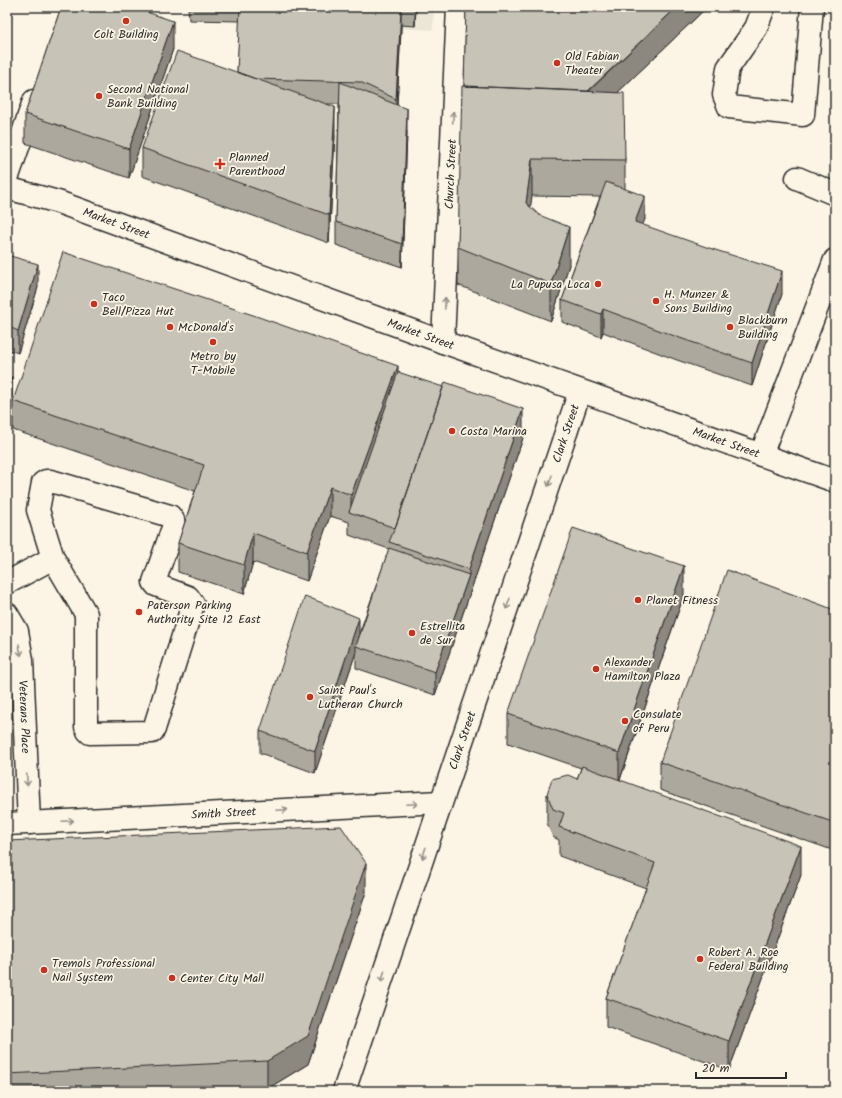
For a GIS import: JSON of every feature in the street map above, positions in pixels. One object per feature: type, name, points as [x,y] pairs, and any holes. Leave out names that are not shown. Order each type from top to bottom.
[{"type":"street","name":"Church Street","points":[[443,342],[458,7]]},
{"type":"street","points":[[764,7],[756,28],[728,68],[724,95],[729,107],[803,115],[812,7]]},
{"type":"street","points":[[7,179],[41,82]]},
{"type":"street","points":[[797,178],[835,194]]},
{"type":"street","name":"Market Street","points":[[7,188],[58,202],[443,342],[835,481]]},
{"type":"street","points":[[761,455],[835,260]]},
{"type":"street","name":"Clark Street","points":[[344,1091],[580,391]]},
{"type":"street","points":[[46,481],[51,481],[170,516],[173,520],[174,525],[154,582],[188,597],[193,604],[152,732],[88,731],[86,727],[86,614],[53,558],[38,510],[43,483],[46,481]]},
{"type":"street","points":[[7,583],[53,558]]},
{"type":"street","name":"Veterans Place","points":[[7,614],[17,631],[22,660],[29,823]]},
{"type":"street","name":"Smith Street","points":[[7,824],[441,802]]},
{"type":"shaded area","points":[[347,7],[434,7],[433,30],[346,25]]},
{"type":"building","name":"Second National Bank Building","points":[[61,7],[132,7],[173,21],[129,149],[25,114]]},
{"type":"building","points":[[240,7],[362,7],[401,10],[396,99],[360,82],[256,79],[237,72]]},
{"type":"building","name":"Old Fabian Theater","points":[[466,7],[677,7],[588,91],[464,86]]},
{"type":"building","points":[[177,51],[335,107],[329,215],[142,148]]},
{"type":"building","points":[[340,82],[407,109],[402,244],[336,222]]},
{"type":"building","points":[[462,86],[624,93],[625,160],[532,159],[526,203],[539,215],[569,227],[551,284],[458,247]]},
{"type":"building","points":[[606,182],[645,196],[635,222],[709,248],[782,271],[752,363],[603,309],[601,314],[562,300]]},
{"type":"building","points":[[63,252],[253,315],[398,366],[351,495],[330,487],[307,552],[253,533],[244,565],[178,543],[204,465],[13,401]]},
{"type":"building","points":[[7,255],[38,264],[18,331],[7,326]]},
{"type":"building","points":[[398,372],[443,387],[395,528],[349,512]]},
{"type":"building","points":[[7,375],[12,377],[7,389]]},
{"type":"building","points":[[445,382],[523,409],[469,569],[389,542],[397,523]]},
{"type":"building","name":"Alexander Hamilton Plaza","points":[[573,528],[684,566],[619,753],[508,714]]},
{"type":"building","name":"Estrellita de Sur","points":[[389,548],[469,575],[435,672],[356,646]]},
{"type":"building","points":[[727,570],[835,610],[835,823],[660,762]]},
{"type":"building","name":"Saint Paul's Lutheran Church","points":[[305,596],[359,618],[315,751],[260,731]]},
{"type":"building","name":"Robert A. Roe Federal Building","points":[[582,766],[801,846],[729,1041],[606,998],[655,863],[559,827],[564,813],[553,809],[547,794],[552,779],[568,775],[577,779]]},
{"type":"building","name":"Center City Mall","points":[[341,826],[366,863],[308,1036],[267,1061],[7,1074],[7,841]]},
{"type":"place","name":"Colt Building","points":[[126,21]]},
{"type":"place","name":"Old Fabian Theater","points":[[557,63]]},
{"type":"place","name":"Second National Bank Building","points":[[99,96]]},
{"type":"place","name":"Planned Parenthood","points":[[220,164]]},
{"type":"place","name":"La Pupusa Loca","points":[[598,284]]},
{"type":"place","name":"H. Munzer & Sons Building","points":[[656,301]]},
{"type":"place","name":"Taco Bell/Pizza Hut","points":[[94,304]]},
{"type":"place","name":"McDonald's","points":[[170,327]]},
{"type":"place","name":"Blackburn Building","points":[[730,327]]},
{"type":"place","name":"Metro by T-Mobile","points":[[213,342]]},
{"type":"place","name":"Costa Marina","points":[[452,431]]},
{"type":"place","name":"Planet Fitness","points":[[638,600]]},
{"type":"place","name":"Paterson Parking Authority Site 12 East","points":[[139,612]]},
{"type":"place","name":"Estrellita de Sur","points":[[412,633]]},
{"type":"place","name":"Alexander Hamilton Plaza","points":[[596,669]]},
{"type":"place","name":"Saint Paul's Lutheran Church","points":[[310,697]]},
{"type":"place","name":"Consulate of Peru","points":[[625,721]]},
{"type":"place","name":"Robert A. Roe Federal Building","points":[[700,959]]},
{"type":"place","name":"Tremols Professional Nail System","points":[[44,970]]},
{"type":"place","name":"Center City Mall","points":[[172,978]]}]
